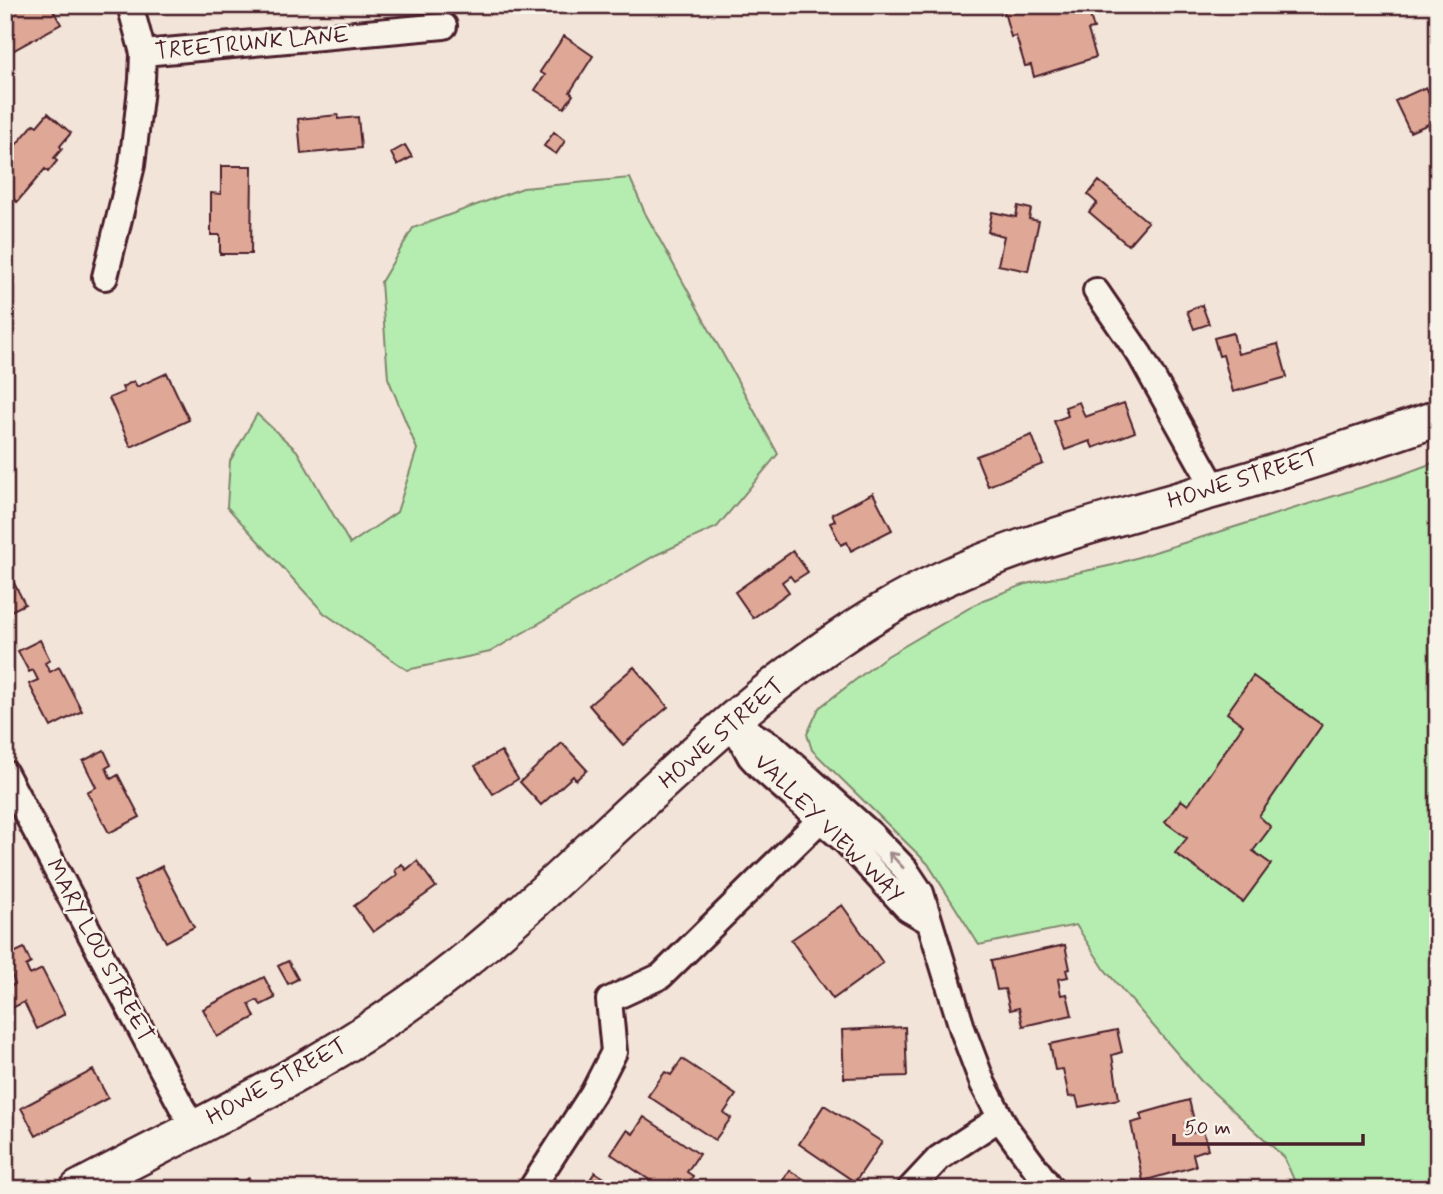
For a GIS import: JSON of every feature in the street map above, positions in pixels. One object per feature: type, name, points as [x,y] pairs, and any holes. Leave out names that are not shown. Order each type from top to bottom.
[{"type":"main road","name":"HOWE STREET","points":[[78,1189],[383,1022],[525,912],[732,722],[845,635],[923,589],[1041,539],[1215,489],[1438,418]]},
{"type":"street","points":[[105,277],[132,165],[143,53],[130,5]]},
{"type":"street","name":"TREETRUNK LANE","points":[[143,53],[444,26]]},
{"type":"street","points":[[1096,290],[1140,355],[1215,489]]},
{"type":"street","name":"VALLEY VIEW WAY","points":[[732,722],[750,756],[762,769],[882,878],[908,909],[927,920]]},
{"type":"street","name":"VALLEY VIEW WAY","points":[[732,722],[774,747],[889,852],[921,893],[927,920],[963,1031],[1000,1118],[1051,1189]]},
{"type":"street","name":"MARY LOU STREET","points":[[5,774],[193,1128]]},
{"type":"street","points":[[531,1189],[593,1093],[614,1052],[609,1000],[661,976],[820,820]]},
{"type":"street","points":[[910,1189],[939,1158],[1000,1118]]},
{"type":"green space","points":[[630,178],[645,213],[778,454],[717,527],[656,555],[490,652],[407,670],[324,613],[227,507],[230,461],[257,414],[297,451],[350,544],[397,512],[417,449],[388,378],[381,282],[413,228],[523,188]]},
{"type":"green space","points":[[1438,461],[1438,1189],[1298,1189],[1284,1157],[1201,1081],[1105,970],[1076,925],[979,945],[928,864],[812,750],[807,734],[819,708],[884,658],[983,600],[1026,584],[1113,565]]},
{"type":"building","points":[[16,5],[24,8],[50,5],[61,24],[5,55],[5,8],[7,11]]},
{"type":"building","points":[[1008,5],[1087,5],[1094,29],[1088,30],[1096,57],[1034,77],[1031,65],[1025,66],[1016,36],[1011,37],[1003,8]]},
{"type":"building","points":[[564,36],[593,56],[570,92],[573,95],[564,108],[535,90],[545,75],[540,72]]},
{"type":"building","points":[[1426,87],[1438,111],[1438,120],[1410,132],[1395,101]]},
{"type":"building","points":[[48,113],[71,133],[54,158],[57,161],[48,172],[45,169],[17,202],[5,192],[5,168],[12,160],[7,155],[34,124],[37,126]]},
{"type":"building","points":[[338,115],[338,119],[358,117],[361,148],[301,154],[298,119]]},
{"type":"building","points":[[554,132],[565,141],[556,154],[544,146]]},
{"type":"building","points":[[405,145],[412,157],[397,165],[391,153]]},
{"type":"building","points":[[221,166],[252,166],[251,254],[220,254],[220,235],[211,235],[211,193],[221,194]]},
{"type":"building","points":[[1099,181],[1148,222],[1128,245],[1089,212],[1097,203],[1088,195]]},
{"type":"building","points":[[1018,206],[1031,209],[1029,219],[1039,221],[1028,271],[998,265],[1004,236],[988,232],[992,212],[1016,217]]},
{"type":"building","points":[[1202,305],[1209,324],[1194,329],[1187,311]]},
{"type":"building","points":[[1233,333],[1238,354],[1278,344],[1287,377],[1233,392],[1223,355],[1219,356],[1214,338]]},
{"type":"building","points":[[167,373],[189,420],[131,447],[109,398],[124,392],[122,387],[134,381],[137,387]]},
{"type":"building","points":[[1079,402],[1085,417],[1124,403],[1135,432],[1093,448],[1090,441],[1065,450],[1054,421],[1068,416],[1065,407]]},
{"type":"building","points":[[1032,435],[1043,464],[988,486],[976,456]]},
{"type":"building","points":[[873,493],[892,530],[851,551],[847,542],[841,545],[830,523],[835,521],[832,514]]},
{"type":"building","points":[[793,551],[808,572],[794,581],[790,576],[782,582],[789,592],[753,618],[735,592]]},
{"type":"building","points":[[5,566],[25,604],[5,614]]},
{"type":"building","points":[[40,640],[50,660],[45,663],[50,672],[59,667],[82,711],[51,727],[29,684],[38,680],[33,670],[29,672],[18,651]]},
{"type":"building","points":[[634,667],[668,707],[623,745],[589,705]]},
{"type":"building","points":[[1253,676],[1322,725],[1259,816],[1271,827],[1253,851],[1271,864],[1243,902],[1175,853],[1187,838],[1165,822],[1181,800],[1188,805],[1243,725],[1227,713]]},
{"type":"building","points":[[562,743],[587,770],[576,780],[573,776],[541,805],[520,782]]},
{"type":"building","points":[[104,750],[111,765],[106,768],[111,779],[118,775],[140,817],[109,833],[87,792],[96,787],[83,761]]},
{"type":"building","points":[[501,751],[518,779],[493,794],[475,766]]},
{"type":"building","points":[[417,861],[436,887],[373,932],[354,906],[397,875],[395,870],[402,864],[406,870]]},
{"type":"building","points":[[162,866],[194,927],[166,942],[134,881]]},
{"type":"building","points":[[5,897],[12,909],[5,912]]},
{"type":"building","points":[[842,905],[883,963],[833,999],[791,940]]},
{"type":"building","points":[[1065,945],[1070,969],[1066,970],[1068,977],[1058,979],[1061,995],[1067,994],[1072,1015],[1023,1026],[1019,1008],[1010,1010],[1005,989],[997,990],[991,961]]},
{"type":"building","points":[[24,948],[31,963],[26,966],[30,975],[42,969],[65,1014],[37,1029],[24,1002],[8,1010],[5,1004],[5,989],[15,984],[5,957]]},
{"type":"building","points":[[288,961],[298,979],[288,984],[278,966]]},
{"type":"building","points":[[264,977],[275,998],[261,1005],[257,1000],[249,1004],[255,1017],[217,1037],[203,1009]]},
{"type":"building","points":[[905,1027],[907,1076],[844,1078],[842,1030]]},
{"type":"building","points":[[1117,1030],[1122,1052],[1112,1055],[1119,1099],[1079,1107],[1076,1096],[1069,1097],[1063,1069],[1055,1070],[1050,1044]]},
{"type":"building","points":[[682,1059],[736,1095],[724,1113],[731,1118],[715,1140],[648,1096],[665,1072],[671,1075]]},
{"type":"building","points":[[93,1070],[108,1098],[36,1136],[21,1108]]},
{"type":"building","points":[[1189,1100],[1194,1120],[1185,1123],[1188,1134],[1203,1130],[1208,1149],[1193,1154],[1196,1166],[1143,1181],[1131,1123],[1142,1120],[1140,1114]]},
{"type":"building","points":[[824,1105],[882,1142],[855,1182],[799,1144]]},
{"type":"building","points":[[644,1117],[699,1154],[687,1172],[693,1176],[684,1189],[663,1189],[611,1154],[627,1130],[633,1134]]},
{"type":"building","points":[[789,1170],[815,1186],[814,1189],[778,1189]]},
{"type":"building","points":[[595,1172],[621,1189],[584,1189]]},
{"type":"building","points":[[249,1178],[254,1189],[229,1189],[227,1184],[236,1179],[239,1184]]}]
